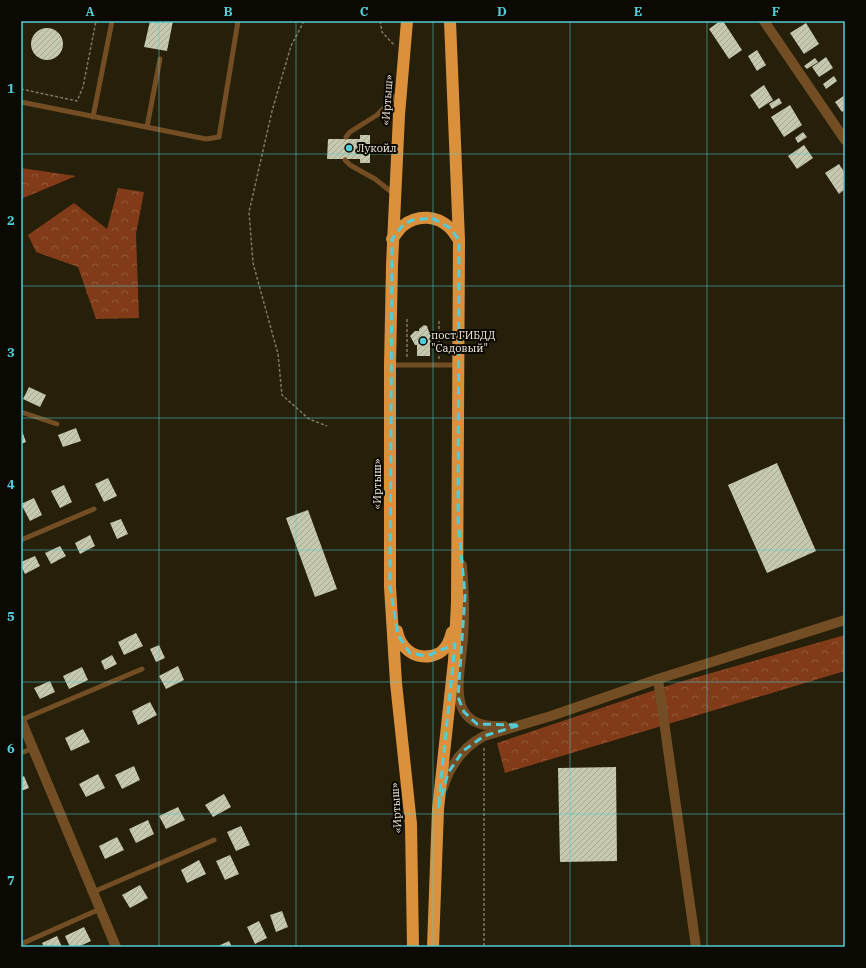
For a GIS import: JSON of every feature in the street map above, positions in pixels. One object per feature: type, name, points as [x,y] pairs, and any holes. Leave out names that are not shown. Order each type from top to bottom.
[{"type":"highway","name":"«Иртыш»","points":[[407,21],[401,90],[392,239],[390,365],[390,587],[396,683],[411,824],[414,947]]},
{"type":"highway","points":[[433,947],[438,809],[454,661],[457,603],[459,240],[450,21]]},
{"type":"highway","points":[[392,239],[403,225],[412,220],[432,218],[442,222],[450,228],[459,240]]},
{"type":"highway","points":[[391,605],[398,636],[403,646],[410,653],[419,656],[427,656],[435,655],[444,650],[448,643],[452,632],[457,603]]},
{"type":"street","points":[[764,21],[845,140]]},
{"type":"street","points":[[458,520],[465,595],[463,638],[458,687],[460,704],[470,719],[477,724],[492,726],[520,725]]},
{"type":"street","points":[[438,809],[443,787],[448,773],[454,763],[463,751],[474,741],[484,736],[551,716],[658,679],[845,620]]},
{"type":"street","points":[[658,679],[696,947]]},
{"type":"street","points":[[21,720],[116,947]]},
{"type":"lane","points":[[93,117],[112,21]]},
{"type":"lane","points":[[21,102],[206,139],[219,137],[238,21]]},
{"type":"lane","points":[[147,127],[160,59]]},
{"type":"lane","points":[[346,137],[350,132],[377,115],[401,90]]},
{"type":"lane","points":[[345,160],[350,165],[375,179],[394,194]]},
{"type":"lane","points":[[390,365],[458,365]]},
{"type":"lane","points":[[21,412],[57,424]]},
{"type":"lane","points":[[21,540],[94,509]]},
{"type":"lane","points":[[21,720],[142,669]]},
{"type":"lane","points":[[21,753],[33,748]]},
{"type":"lane","points":[[93,892],[214,840]]},
{"type":"lane","points":[[21,944],[100,909]]},
{"type":"path","points":[[21,89],[77,101],[83,87],[96,21]]},
{"type":"path","points":[[304,21],[291,46],[272,111],[249,212],[253,263],[278,354],[282,395],[309,419],[327,426]]},
{"type":"path","points":[[380,21],[382,32],[394,46],[404,50]]},
{"type":"path","points":[[407,319],[407,365]]},
{"type":"path","points":[[439,366],[440,319]]},
{"type":"path","points":[[484,736],[484,947]]},
{"type":"highlighted area","points":[[432,218],[450,228],[459,240],[458,520],[465,595],[458,697],[464,712],[477,724],[520,725],[484,736],[463,751],[448,773],[438,809],[455,644],[427,656],[410,653],[398,635],[390,587],[392,239],[403,225],[412,220]]},
{"type":"green space","points":[[21,168],[76,176],[21,199]]},
{"type":"green space","points":[[118,188],[144,192],[136,234],[139,318],[96,319],[78,267],[36,252],[28,235],[74,203],[107,229]]},
{"type":"green space","points":[[845,635],[845,671],[505,773],[497,743],[676,683]]},
{"type":"building","points":[[150,21],[173,21],[167,51],[144,47]]},
{"type":"building","points":[[720,21],[723,21],[742,50],[729,59],[709,29]]},
{"type":"building","points":[[806,23],[819,44],[804,54],[790,33]]},
{"type":"building","points":[[47,28],[56,31],[60,35],[63,44],[60,53],[56,57],[47,60],[38,57],[34,53],[31,44],[34,35],[38,31]]},
{"type":"building","points":[[757,50],[766,65],[757,71],[748,56]]},
{"type":"building","points":[[826,57],[833,68],[819,77],[812,67]]},
{"type":"building","points":[[815,58],[818,62],[807,69],[804,66]]},
{"type":"building","points":[[834,76],[837,81],[826,89],[823,84]]},
{"type":"building","points":[[764,85],[773,100],[759,109],[750,95]]},
{"type":"building","points":[[845,95],[845,110],[842,112],[835,102]]},
{"type":"building","points":[[779,98],[782,103],[772,109],[769,104]]},
{"type":"building","points":[[790,105],[802,125],[784,137],[771,117]]},
{"type":"building","points":[[803,132],[807,137],[798,143],[795,138]]},
{"type":"building","points":[[360,135],[370,135],[370,163],[360,163],[360,159],[327,159],[328,139],[360,139]]},
{"type":"building","points":[[804,145],[813,158],[797,169],[788,156]]},
{"type":"building","points":[[839,164],[845,173],[845,189],[839,194],[825,173]]},
{"type":"building","name":"пост ГИБДД \"Садовый\"","points":[[424,325],[427,326],[429,332],[432,332],[437,336],[432,346],[430,346],[430,356],[417,356],[417,345],[415,345],[410,336],[415,331],[419,331],[419,329]]},
{"type":"building","points":[[29,387],[46,395],[40,407],[23,399]]},
{"type":"building","points":[[21,428],[26,442],[21,444]]},
{"type":"building","points":[[76,428],[81,441],[63,447],[58,435]]},
{"type":"building","points":[[777,463],[816,551],[767,573],[728,485]]},
{"type":"building","points":[[108,478],[117,496],[104,502],[95,484]]},
{"type":"building","points":[[64,485],[72,502],[60,508],[51,491]]},
{"type":"building","points":[[34,498],[42,515],[30,521],[21,504]]},
{"type":"building","points":[[308,510],[337,589],[315,597],[286,518]]},
{"type":"building","points":[[121,519],[128,534],[117,539],[110,523]]},
{"type":"building","points":[[90,535],[95,546],[80,554],[75,543]]},
{"type":"building","points":[[60,546],[66,556],[51,564],[45,553]]},
{"type":"building","points":[[35,556],[40,566],[25,574],[21,566],[21,562]]},
{"type":"building","points":[[136,633],[143,646],[124,655],[118,642]]},
{"type":"building","points":[[159,645],[165,658],[156,662],[150,649]]},
{"type":"building","points":[[112,655],[117,664],[105,670],[101,661]]},
{"type":"building","points":[[178,666],[184,680],[166,689],[159,676]]},
{"type":"building","points":[[82,667],[88,680],[69,689],[63,676]]},
{"type":"building","points":[[50,681],[55,692],[40,699],[34,688]]},
{"type":"building","points":[[150,702],[157,715],[138,725],[132,711]]},
{"type":"building","points":[[83,729],[90,742],[71,751],[65,738]]},
{"type":"building","points":[[134,766],[140,780],[122,789],[115,775]]},
{"type":"building","points":[[616,767],[617,861],[560,862],[558,768]]},
{"type":"building","points":[[98,774],[105,788],[86,797],[79,784]]},
{"type":"building","points":[[24,776],[29,788],[21,791],[21,778]]},
{"type":"building","points":[[224,794],[231,807],[213,817],[205,805]]},
{"type":"building","points":[[178,807],[185,820],[166,829],[159,816]]},
{"type":"building","points":[[148,820],[154,834],[136,843],[129,829]]},
{"type":"building","points":[[241,826],[250,845],[236,851],[227,832]]},
{"type":"building","points":[[117,837],[124,850],[105,859],[99,846]]},
{"type":"building","points":[[230,855],[239,874],[225,880],[216,861]]},
{"type":"building","points":[[199,860],[206,874],[187,883],[181,870]]},
{"type":"building","points":[[140,885],[148,898],[130,908],[122,895]]},
{"type":"building","points":[[282,911],[288,927],[276,932],[270,915]]},
{"type":"building","points":[[259,921],[267,938],[255,944],[247,927]]},
{"type":"building","points":[[84,927],[91,941],[78,947],[70,947],[65,936]]},
{"type":"building","points":[[57,936],[62,947],[44,947],[42,943]]},
{"type":"building","points":[[229,941],[232,947],[216,947]]},
{"type":"place","name":"Лукойл","points":[[349,148]]},
{"type":"place","name":"пост ГИБДД \"Садовый\"","points":[[423,341]]}]
